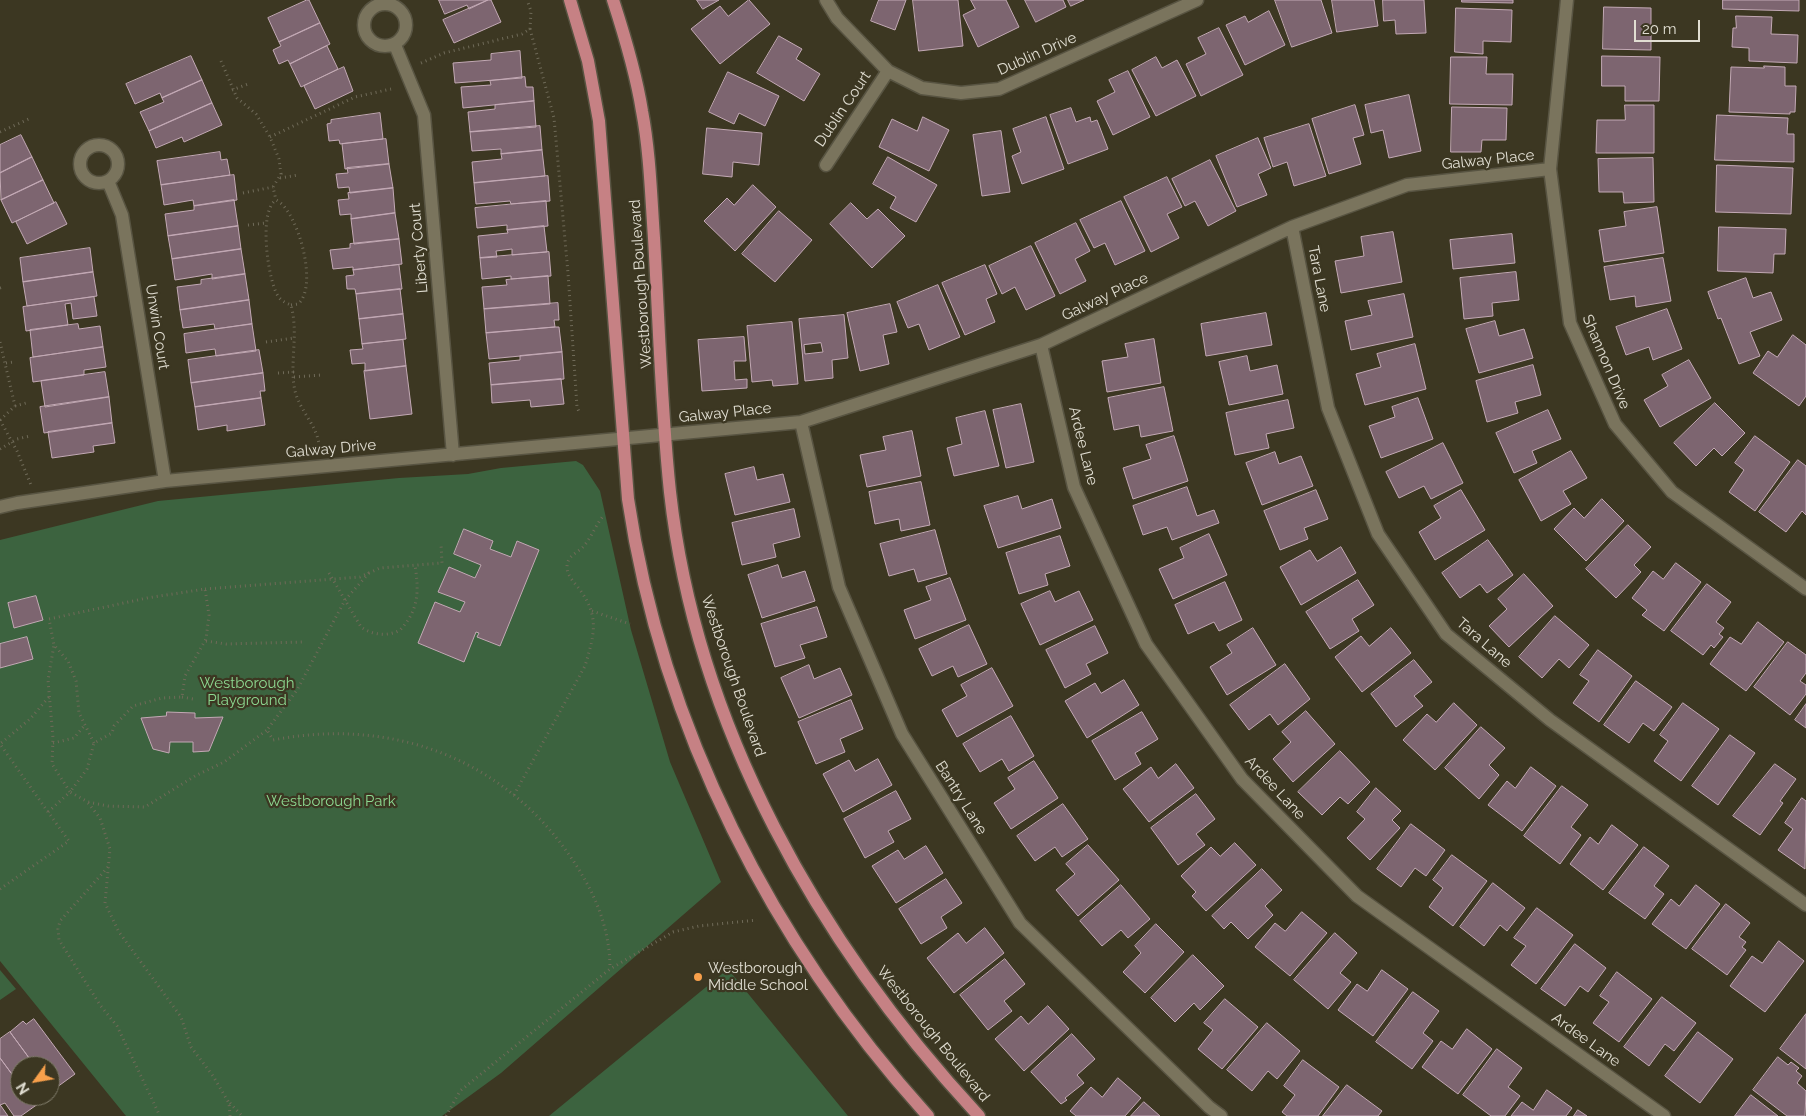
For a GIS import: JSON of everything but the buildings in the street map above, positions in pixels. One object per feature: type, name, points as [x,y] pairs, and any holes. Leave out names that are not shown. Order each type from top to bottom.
[{"type":"main road","name":"Westborough Boulevard","points":[[570,0],[588,61],[599,121],[621,438],[634,545],[650,614],[687,724],[710,778],[764,888],[822,984],[861,1036],[928,1116]]},
{"type":"main road","name":"Westborough Boulevard","points":[[613,0],[628,49],[642,112],[650,180],[670,488],[677,546],[689,603],[724,712],[770,818],[795,867],[854,962],[891,1013],[979,1116]]},
{"type":"street","name":"Dublin Drive","points":[[826,0],[837,18],[888,71],[922,88],[962,93],[999,89],[1197,0]]},
{"type":"street","name":"Shannon Drive","points":[[1567,0],[1550,169],[1570,323],[1615,424],[1672,492],[1806,589]]},
{"type":"street","name":"Liberty Court","points":[[395,45],[424,115],[453,455]]},
{"type":"street","name":"Dublin Court","points":[[826,165],[888,71]]},
{"type":"street","name":"Galway Place","points":[[667,435],[801,422],[1042,345],[1292,227],[1407,185],[1550,169]]},
{"type":"street","name":"Unwin Court","points":[[108,181],[122,215],[165,481]]},
{"type":"street","name":"Tara Lane","points":[[1292,227],[1328,408],[1378,534],[1446,634],[1550,720],[1806,905]]},
{"type":"street","name":"Ardee Lane","points":[[1042,345],[1074,487],[1146,644],[1242,779],[1357,896],[1664,1116]]},
{"type":"street","name":"Bantry Lane","points":[[801,422],[839,587],[902,734],[1020,923],[1209,1107],[1221,1116]]},
{"type":"street","name":"Galway Drive","points":[[0,508],[17,503],[165,481],[667,435]]},
{"type":"path","points":[[527,0],[531,11],[530,29],[554,118],[568,273],[577,407],[580,414]]},
{"type":"path","points":[[420,63],[444,54],[506,38],[530,29]]},
{"type":"path","points":[[221,60],[232,90],[242,103],[256,114],[270,137],[281,168],[279,178],[273,187],[243,193]]},
{"type":"path","points":[[232,90],[248,84]]},
{"type":"path","points":[[270,137],[355,97],[391,89]]},
{"type":"path","points":[[0,132],[31,118]]},
{"type":"path","points":[[279,178],[298,175]]},
{"type":"path","points":[[273,187],[276,200],[286,208],[295,227],[306,266],[306,287],[302,300],[291,305]]},
{"type":"path","points":[[276,200],[268,207],[266,224],[268,261],[275,290],[279,298],[291,305],[295,322],[294,375],[298,399],[314,427],[319,444]]},
{"type":"path","points":[[248,225],[266,224]]},
{"type":"path","points":[[266,342],[294,338]]},
{"type":"path","points":[[0,342],[15,406]]},
{"type":"path","points":[[6,363],[14,362]]},
{"type":"path","points":[[278,373],[294,375],[321,374]]},
{"type":"path","points":[[26,403],[15,406],[0,420],[12,442],[31,486]]},
{"type":"path","points":[[0,449],[12,442],[30,436]]},
{"type":"path","points":[[514,795],[585,666],[592,643],[594,618],[588,602],[570,577],[567,567],[570,558],[583,547],[604,515]]},
{"type":"path","points":[[369,573],[345,600],[297,690],[267,730],[224,762],[145,806],[108,806],[88,802],[70,792],[52,764],[49,696],[50,665],[54,645],[49,619],[147,598],[205,589],[360,577],[380,568],[442,563],[441,544]]},
{"type":"path","points":[[329,573],[362,627],[368,632],[395,633],[404,626],[416,605],[418,597],[415,565]]},
{"type":"path","points":[[182,697],[185,676],[206,641],[209,615],[205,589]]},
{"type":"path","points":[[592,611],[630,624]]},
{"type":"path","points":[[206,641],[226,644],[304,642]]},
{"type":"path","points":[[48,812],[70,792],[87,769],[94,743],[79,713],[76,681],[68,661],[54,645]]},
{"type":"path","points":[[0,889],[69,841],[0,744],[30,719],[49,696]]},
{"type":"path","points":[[94,743],[112,733],[133,706],[162,698],[182,697],[193,699]]},
{"type":"path","points":[[52,743],[74,738],[84,726]]},
{"type":"path","points":[[267,730],[273,740],[344,733],[372,734],[402,740],[470,764],[537,814],[580,870],[599,906],[608,937],[610,969]]},
{"type":"path","points":[[88,802],[100,818],[110,849],[105,903],[119,932],[181,1017],[191,1047],[213,1076],[229,1103],[242,1116]]},
{"type":"path","points":[[109,867],[60,921],[58,930],[59,940],[100,1005],[117,1026],[160,1116]]},
{"type":"path","points":[[446,1116],[460,1091],[610,969],[674,932],[699,926],[757,920]]},
{"type":"path","points":[[229,1103],[230,1116]]},
{"type":"green space","name":"Westborough Park","points":[[576,461],[583,465],[600,491],[631,630],[670,762],[721,882],[501,1073],[442,1116],[126,1116],[0,961],[0,540],[158,501],[399,478],[468,474],[501,468]]},
{"type":"green space","points":[[728,969],[848,1116],[549,1116]]},
{"type":"green space","points":[[0,970],[16,989],[0,1000]]},
{"type":"place","name":"Westborough Middle School","points":[[698,977]]},
{"type":"park label","name":"Westborough Playground","points":[[247,692]]}]
